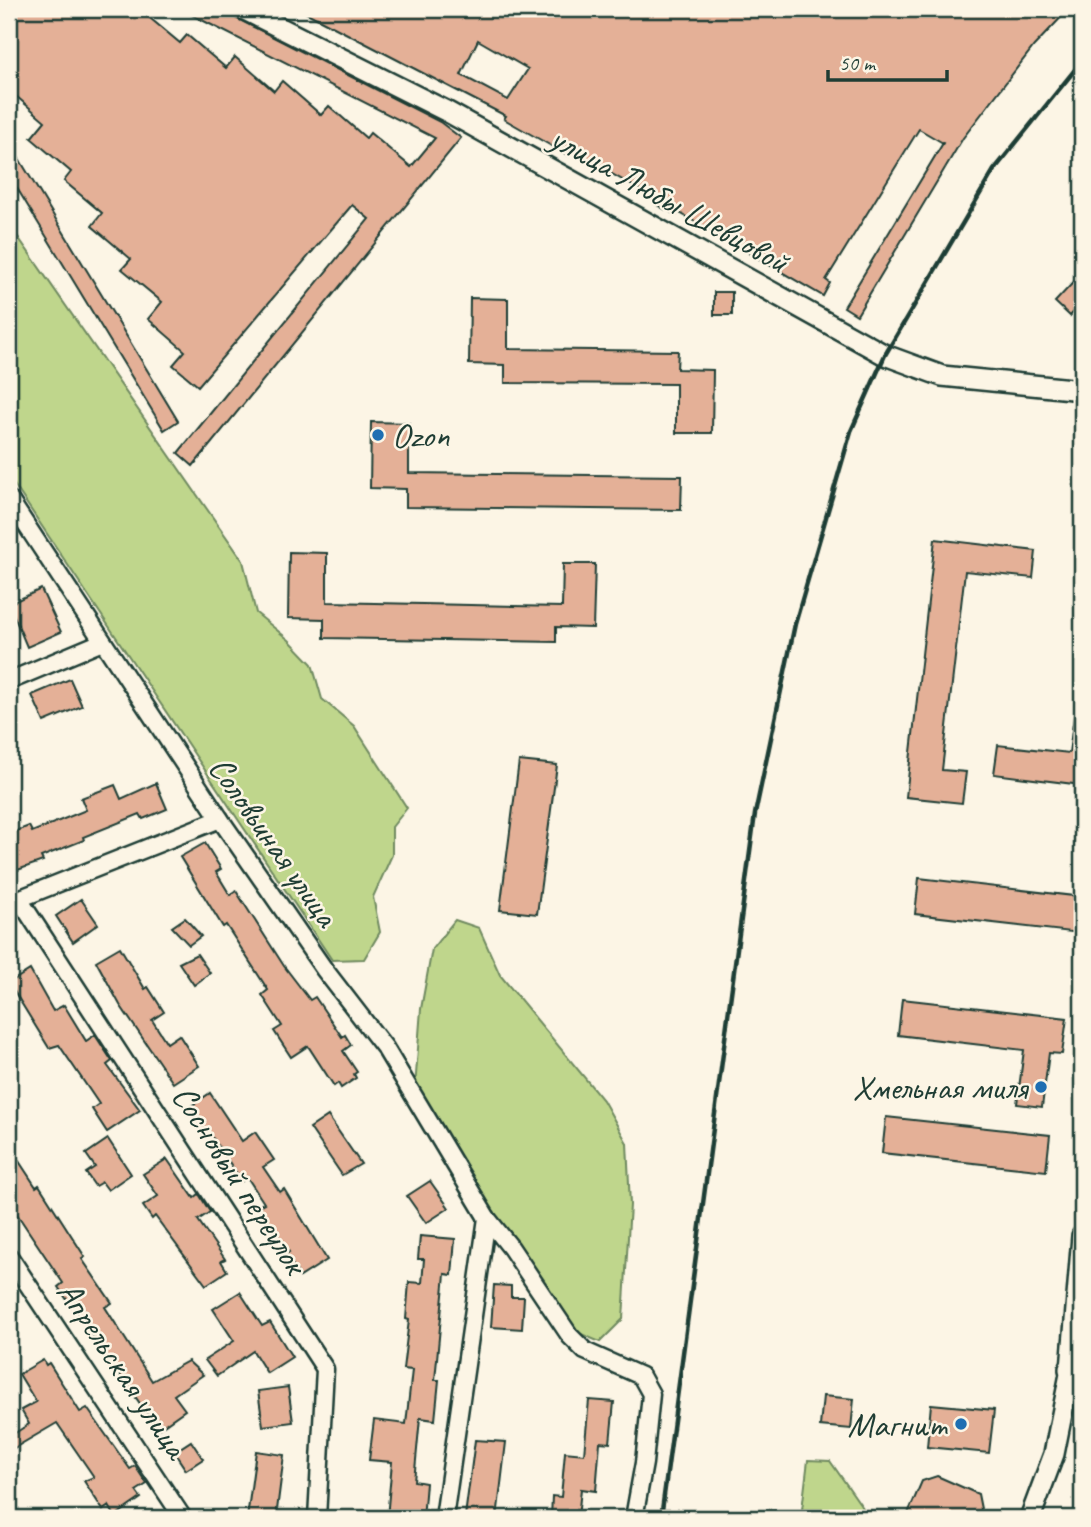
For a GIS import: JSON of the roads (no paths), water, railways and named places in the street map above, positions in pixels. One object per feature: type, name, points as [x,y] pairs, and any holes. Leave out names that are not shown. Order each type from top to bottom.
[{"type":"street","name":"улица Любы Шевцовой","points":[[243,9],[446,111],[885,355],[942,376],[1082,390]]},
{"type":"street","name":"Соловьиная улица","points":[[9,499],[220,818],[324,969],[385,1048],[487,1218],[570,1336],[585,1351],[641,1376],[651,1394],[645,1463],[634,1518]]},
{"type":"street","points":[[9,681],[102,642]]},
{"type":"street","points":[[14,901],[220,818]]},
{"type":"street","name":"Сосновый переулок","points":[[14,901],[326,1369],[317,1518]]},
{"type":"street","points":[[444,1518],[487,1218]]},
{"type":"street","points":[[1030,1518],[1054,1454],[1077,1370],[1082,1236]]},
{"type":"street","name":"Апрельская улица","points":[[9,1256],[183,1518]]},
{"type":"railway","points":[[661,1518],[755,814],[795,624],[851,431],[885,355],[994,170],[1082,61]]},
{"type":"place","name":"Ozon","points":[[378,435]]},
{"type":"place","name":"Хмельная миля","points":[[1041,1087]]},
{"type":"place","name":"Магнит","points":[[961,1424]]}]
